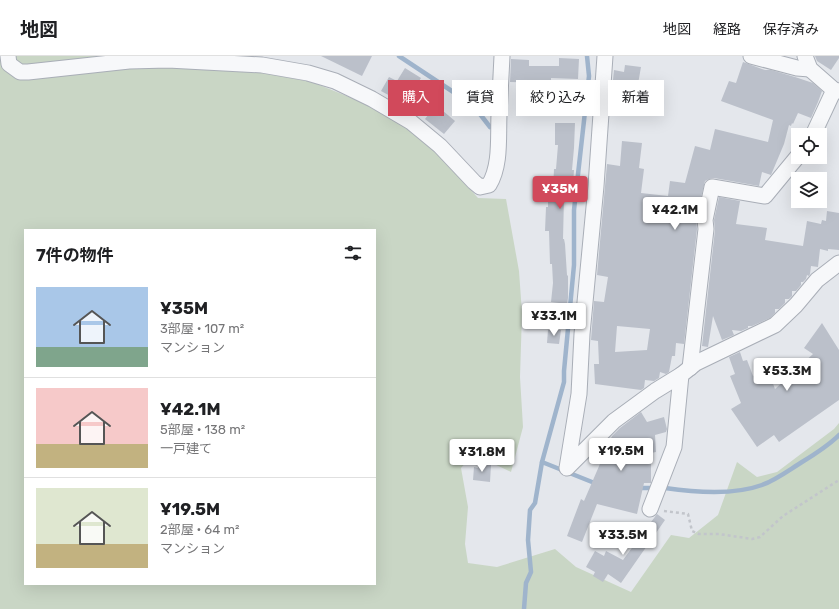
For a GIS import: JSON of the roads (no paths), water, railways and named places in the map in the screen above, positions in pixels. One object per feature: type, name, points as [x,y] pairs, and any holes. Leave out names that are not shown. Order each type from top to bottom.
[{"type":"street","points":[[8,56],[9,64],[20,72],[129,61],[168,60],[262,65],[308,73],[335,81],[372,99],[411,122],[440,146],[474,182],[480,186],[489,185],[494,177],[500,143],[499,117],[502,56]]},
{"type":"street","points":[[605,56],[596,186],[582,334],[579,394],[567,468],[614,421],[655,391],[696,363],[775,325],[796,305],[817,280],[839,263]]},
{"type":"street","points":[[751,56],[797,68],[808,62],[837,91],[818,128]]},
{"type":"street","points":[[650,509],[674,447],[706,229],[705,220],[712,187],[765,196],[791,164]]},
{"type":"waterway","points":[[399,56],[473,105],[490,127]]},
{"type":"waterway","points":[[524,609],[526,583],[531,572],[528,540],[530,510],[535,503],[542,462],[564,382],[574,265],[574,210],[589,76],[587,56]]},
{"type":"waterway","points":[[665,488],[714,492],[739,490],[762,485],[777,478],[817,453],[839,435]]},
{"type":"waterway","points":[[542,462],[597,484]]},
{"type":"waterway","points":[[638,488],[651,488]]}]
